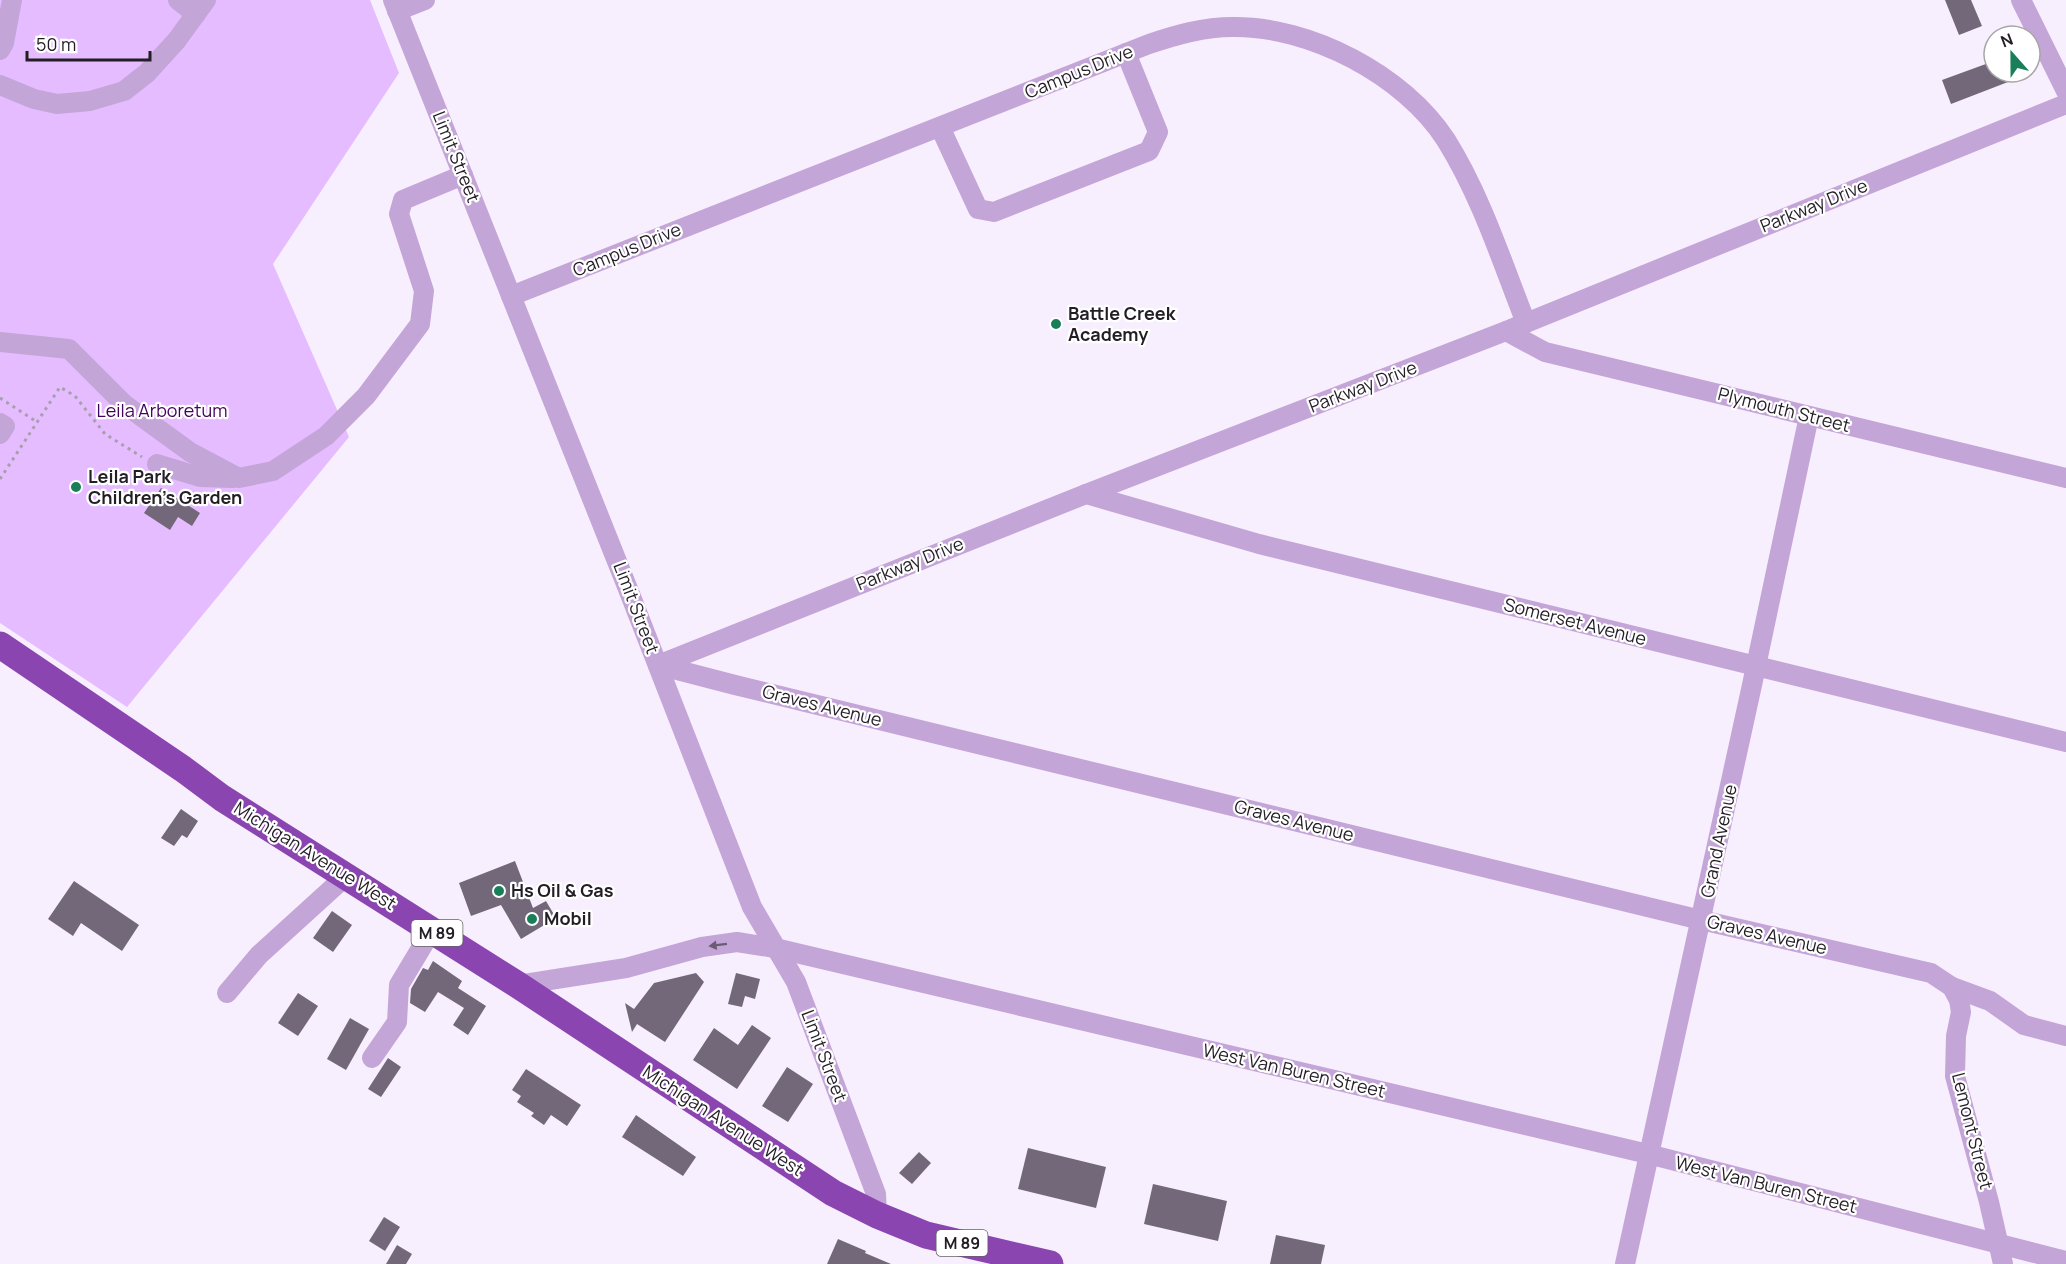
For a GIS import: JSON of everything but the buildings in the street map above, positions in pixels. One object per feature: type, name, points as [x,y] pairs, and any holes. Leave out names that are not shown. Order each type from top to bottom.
[{"type":"highway","name":"Michigan Avenue West","points":[[0,645],[222,798],[518,985],[833,1193],[877,1215]]},
{"type":"highway","name":"M 89","points":[[877,1215],[926,1235],[1050,1264]]},
{"type":"street","points":[[0,50],[4,42],[12,0]]},
{"type":"street","points":[[0,85],[34,99],[57,104],[90,101],[124,91],[147,73],[177,40],[201,7],[178,0]]},
{"type":"street","points":[[395,6],[425,0]]},
{"type":"street","points":[[2021,0],[2066,91]]},
{"type":"street","name":"Limit Street","points":[[395,6],[658,664],[752,907],[796,982],[876,1194],[877,1215]]},
{"type":"street","name":"Campus Drive","points":[[511,296],[1126,53],[1188,31],[1233,27],[1275,31],[1313,42],[1352,58],[1386,80],[1417,105],[1445,139],[1466,178],[1492,236],[1526,323]]},
{"type":"street","points":[[940,127],[978,209],[994,212],[1149,151],[1158,132],[1126,53]]},
{"type":"street","name":"Parkway Drive","points":[[658,664],[1506,331],[2066,104]]},
{"type":"street","points":[[157,464],[200,477],[239,478],[273,471],[326,436],[366,396],[420,324],[424,291],[399,214],[403,200],[463,175]]},
{"type":"street","name":"Plymouth Street","points":[[1506,331],[1545,352],[2066,478]]},
{"type":"street","points":[[0,342],[69,349],[124,404],[190,452],[239,478]]},
{"type":"street","name":"Grand Avenue","points":[[1625,1264],[1809,416]]},
{"type":"street","points":[[0,423],[5,426],[0,434]]},
{"type":"street","name":"Somerset Avenue","points":[[1086,494],[1259,544],[2066,742]]},
{"type":"street","name":"Graves Avenue","points":[[658,664],[759,691],[1701,920],[1931,973],[1952,987]]},
{"type":"street","points":[[227,993],[259,955],[346,876]]},
{"type":"street","points":[[372,1058],[397,1022],[399,985],[432,930]]},
{"type":"street","name":"West Van Buren Street","points":[[518,985],[626,968],[702,947],[737,942],[776,948],[1648,1154],[2066,1261]]},
{"type":"street","points":[[1952,987],[1990,1001],[2024,1024],[2066,1036]]},
{"type":"street","name":"Lemont Street","points":[[1952,987],[1959,1000],[1961,1012],[1956,1036],[1955,1076],[2003,1264]]},
{"type":"path","points":[[0,479],[60,387],[75,396],[105,434],[137,455],[157,464]]},
{"type":"path","points":[[0,398],[37,422]]},
{"type":"green space","name":"Leila Arboretum","points":[[0,0],[370,0],[399,73],[273,264],[349,437],[127,707],[0,623]]},
{"type":"place","name":"Battle Creek Academy","points":[[1056,324]]},
{"type":"place","name":"Leila Park Children's Garden","points":[[76,487]]},
{"type":"place","name":"Hs Oil & Gas","points":[[499,891]]},
{"type":"place","name":"Mobil","points":[[532,919]]}]
